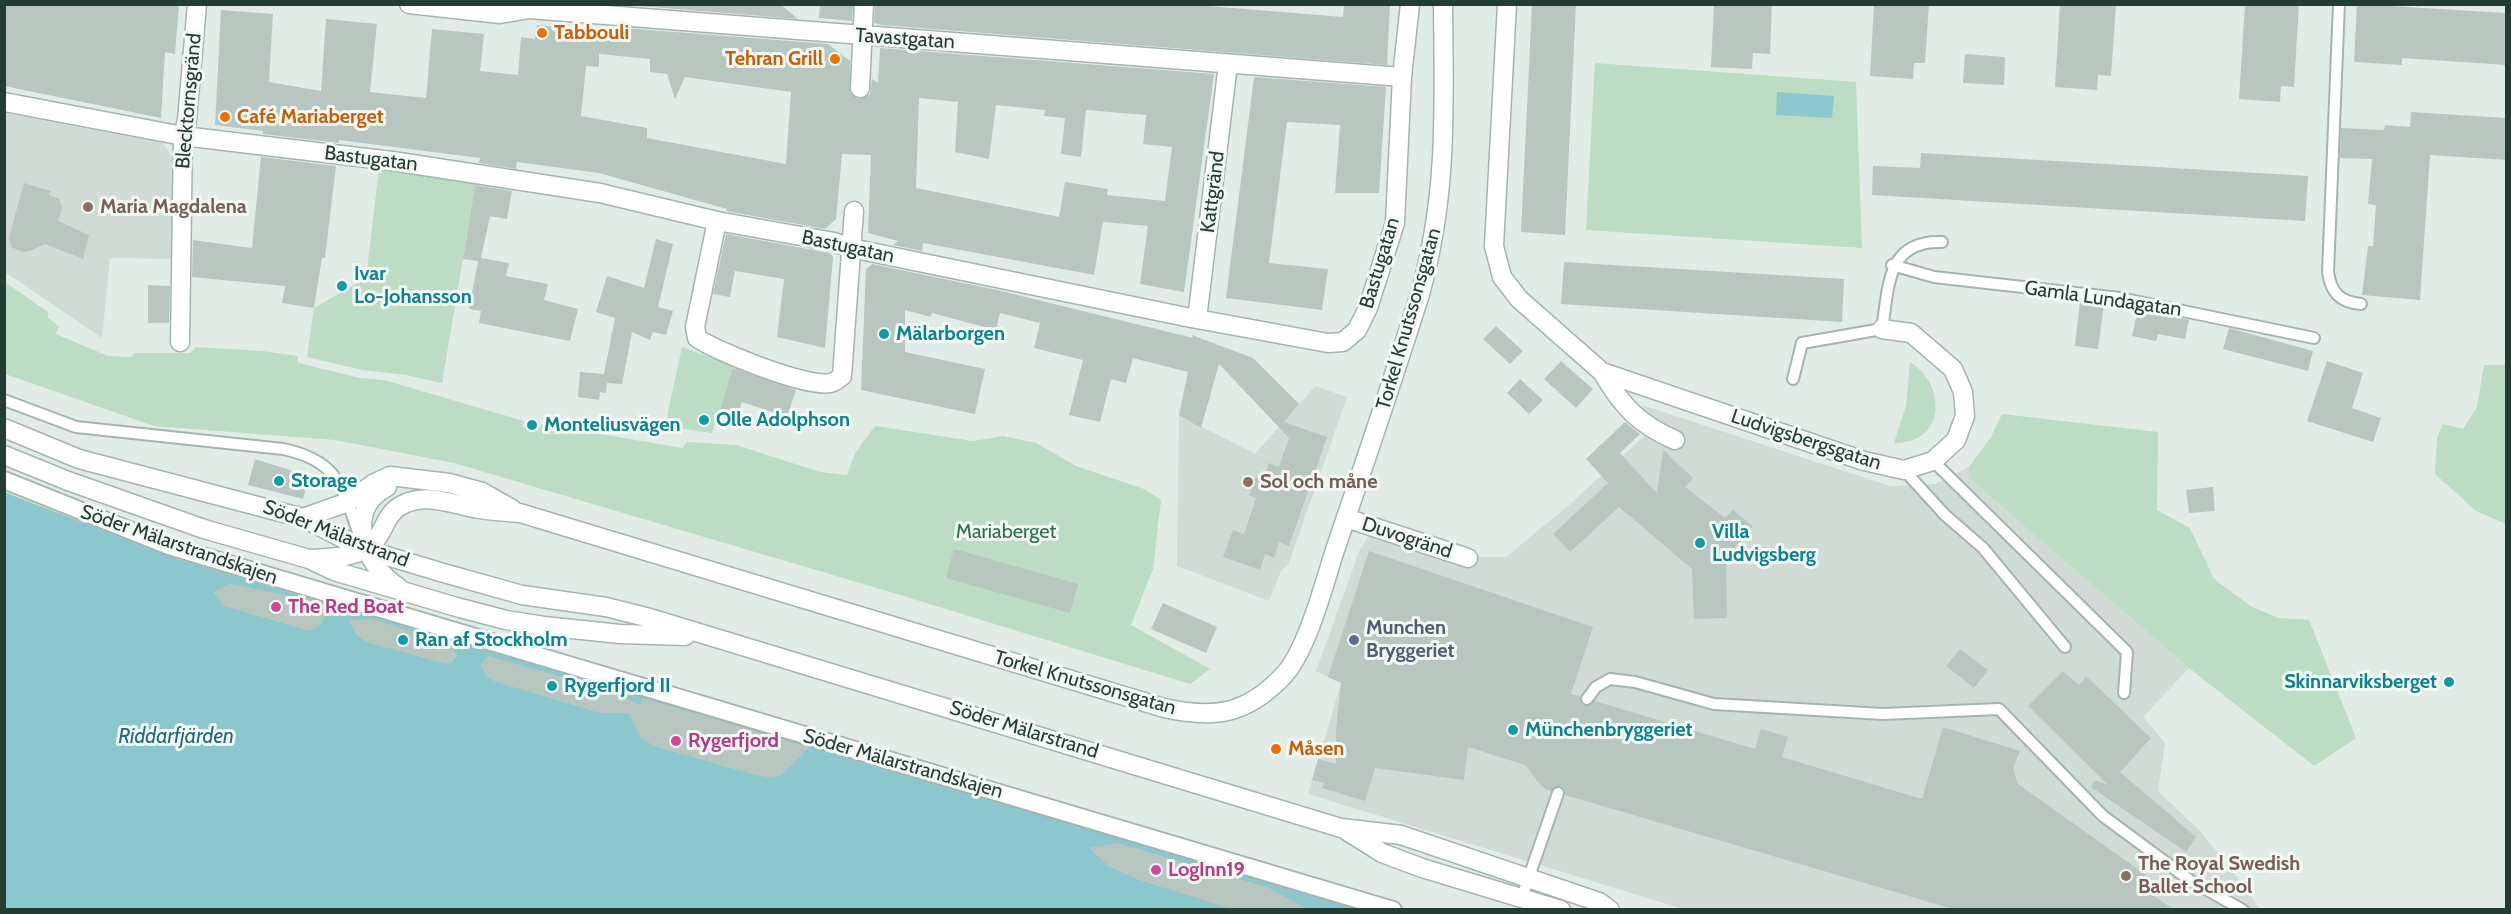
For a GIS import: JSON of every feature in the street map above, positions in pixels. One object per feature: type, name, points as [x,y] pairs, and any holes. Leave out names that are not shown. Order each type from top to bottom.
[{"type":"street","name":"Blecktornsgränd","points":[[180,342],[183,136],[188,120],[197,4]]},
{"type":"street","name":"Tavastgatan","points":[[409,4],[500,14],[530,9],[1402,77]]},
{"type":"street","points":[[860,88],[864,4]]},
{"type":"street","name":"Bastugatan","points":[[4,102],[183,136],[392,161],[600,193],[717,221],[834,242],[852,248],[1197,320],[1328,343],[1343,342],[1357,330],[1368,308],[1395,223],[1402,77],[1410,4]]},
{"type":"street","name":"Torkel Knutssonsgatan","points":[[364,549],[374,543],[390,514],[400,506],[414,501],[449,501],[477,509],[520,513],[1164,708],[1220,714],[1235,711],[1250,703],[1285,674],[1305,635],[1346,518],[1431,256],[1439,214],[1444,154],[1443,4]]},
{"type":"street","name":"Ludvigsbergsgatan","points":[[1507,4],[1494,246],[1502,277],[1519,299],[1602,372],[1619,402],[1653,430],[1675,440]]},
{"type":"street","name":"Kattgränd","points":[[1197,320],[1228,64]]},
{"type":"street","points":[[717,221],[694,327],[697,338],[710,347],[813,382],[830,383],[842,376],[854,211]]},
{"type":"street","name":"Ludvigsbergsgatan","points":[[1602,372],[1864,461],[1904,470],[1933,460],[1956,440],[1965,416],[1963,392],[1953,369],[1935,351],[1911,333],[1882,329]]},
{"type":"street","name":"Söder Mälarstrand","points":[[4,428],[79,459],[303,518],[364,549],[522,595],[606,607],[987,718],[1341,828],[1401,835],[1599,902],[1610,909]]},
{"type":"street","name":"Söder Mälarstrand","points":[[4,455],[68,481],[204,529],[309,560],[334,571],[506,620],[620,633],[705,636]]},
{"type":"street","name":"Torkel Knutssonsgatan","points":[[303,518],[348,502],[381,479],[390,476],[449,483],[482,492],[520,513]]},
{"type":"street","name":"Torkel Knutssonsgatan","points":[[364,549],[364,516],[375,495],[392,484],[418,479]]},
{"type":"street","name":"Söder Mälarstrandskajen","points":[[4,480],[169,546],[1393,909]]},
{"type":"street","name":"Duvogränd","points":[[1346,518],[1468,558]]},
{"type":"street","points":[[309,560],[344,556],[364,549],[390,582],[403,590]]},
{"type":"street","name":"Söder Mälarstrand","points":[[1341,828],[1382,853],[1422,868],[1561,909]]},
{"type":"lane","points":[[2339,4],[2328,272],[2335,294],[2347,303],[2361,304]]},
{"type":"lane","points":[[1793,379],[1802,343],[1882,329],[1892,265],[1914,246],[1928,241],[1942,242]]},
{"type":"lane","name":"Gamla Lundagatan","points":[[1892,265],[1934,277],[2120,298],[2314,338]]},
{"type":"lane","points":[[4,400],[76,427],[283,449],[308,454],[329,468],[348,502],[364,549]]},
{"type":"lane","points":[[1933,460],[2127,652],[2124,693]]},
{"type":"lane","points":[[1904,470],[1945,515],[1983,548],[2065,647]]},
{"type":"lane","points":[[1587,699],[1596,687],[1610,679],[1635,682],[1714,704],[1883,714],[1999,709],[2103,816],[2191,881],[2243,909]]},
{"type":"lane","points":[[1522,897],[1558,793]]},
{"type":"shaded area","name":"Maria Magdalena","points":[[4,113],[163,143],[172,157],[172,259],[110,258],[102,338],[5,272]]},
{"type":"shaded area","name":"Sol och måne","points":[[1315,386],[1347,397],[1289,563],[1281,571],[1269,601],[1177,566],[1179,415],[1255,454]]},
{"type":"shaded area","points":[[1642,405],[1890,486],[1935,484],[1969,467],[1971,480],[2189,668],[2143,717],[2165,743],[2158,791],[2200,831],[2250,893],[2259,909],[1683,909],[1308,794],[1341,683],[1316,671],[1360,549],[1376,526],[1469,557],[1506,557],[1569,505],[1650,431]]},
{"type":"green space","points":[[1595,63],[1856,82],[1862,248],[1586,230]]},
{"type":"green space","points":[[379,169],[476,180],[442,383],[406,375],[363,370],[307,357],[314,308],[366,278]]},
{"type":"green space","name":"Mariaberget","points":[[5,282],[48,312],[48,318],[59,326],[56,334],[108,356],[131,357],[134,353],[190,353],[196,347],[262,351],[298,356],[298,363],[360,378],[384,380],[524,421],[522,427],[538,431],[541,424],[682,448],[687,442],[736,445],[820,472],[847,475],[855,453],[875,426],[973,441],[1003,436],[1036,443],[1076,466],[1144,489],[1161,500],[1153,569],[1131,625],[1210,669],[1190,684],[897,594],[454,463],[335,440],[154,426],[5,374]]},
{"type":"green space","points":[[682,347],[734,366],[712,433],[665,426]]},
{"type":"green space","points":[[1910,362],[1922,372],[1931,385],[1935,398],[1935,412],[1931,424],[1923,434],[1911,441],[1894,443],[1906,406]]},
{"type":"green space","points":[[2484,365],[2506,365],[2506,524],[2476,511],[2435,474],[2437,438],[2443,424],[2463,429],[2477,407]]},
{"type":"green space","points":[[2002,414],[2158,432],[2157,510],[2190,528],[2214,579],[2252,607],[2279,618],[2309,620],[2356,738],[2314,766],[2189,668],[1971,480],[1969,467],[1991,437]]},
{"type":"water","points":[[1777,92],[1834,96],[1832,118],[1776,115]]},
{"type":"water","name":"Riddarfjärden","points":[[4,492],[178,559],[1359,909],[5,909]]},
{"type":"building","points":[[4,4],[179,4],[175,54],[165,52],[161,118],[4,86]]},
{"type":"building","points":[[616,4],[780,4],[798,19]]},
{"type":"building","points":[[820,4],[853,4],[852,21],[819,18]]},
{"type":"building","points":[[875,4],[1184,4],[1343,17],[1344,4],[1390,4],[1387,65],[882,25],[874,23]]},
{"type":"building","points":[[1532,4],[1576,4],[1565,235],[1521,232]]},
{"type":"building","points":[[1714,4],[1772,4],[1770,54],[1753,53],[1752,69],[1711,67]]},
{"type":"building","points":[[1874,4],[1929,4],[1925,63],[1914,63],[1913,79],[1870,76]]},
{"type":"building","points":[[2060,4],[2116,4],[2111,76],[2098,75],[2097,90],[2055,87]]},
{"type":"building","points":[[2245,4],[2299,4],[2294,87],[2281,86],[2280,102],[2239,99]]},
{"type":"building","points":[[2357,4],[2506,13],[2506,65],[2402,58],[2402,65],[2354,62]]},
{"type":"building","points":[[221,10],[273,14],[269,82],[321,91],[326,19],[377,24],[370,92],[426,98],[432,29],[484,34],[480,71],[518,75],[521,37],[535,39],[537,25],[599,31],[599,26],[828,44],[850,61],[850,93],[859,99],[870,94],[872,79],[878,83],[880,48],[1214,74],[1184,292],[1140,284],[1148,226],[1103,222],[1094,275],[923,243],[922,251],[893,245],[898,241],[868,233],[871,155],[842,154],[836,219],[825,229],[726,211],[727,209],[599,173],[517,162],[516,169],[479,163],[480,158],[339,140],[339,143],[263,134],[263,131],[215,125]],"holes":[[[599,54],[650,59],[650,72],[667,74],[675,99],[685,77],[791,92],[786,164],[647,138],[647,128],[581,116],[586,66],[599,67]],[[919,98],[958,102],[955,152],[989,159],[996,105],[1045,110],[1044,116],[1065,118],[1061,154],[1081,157],[1086,110],[1146,115],[1143,144],[1172,147],[1165,201],[1107,195],[1108,189],[1065,182],[1059,217],[916,188]]]},
{"type":"building","points":[[1965,54],[2005,57],[2004,85],[1963,83]]},
{"type":"building","points":[[1254,77],[1386,87],[1379,193],[1335,193],[1340,125],[1287,122],[1269,263],[1328,269],[1322,310],[1226,298]]},
{"type":"building","points":[[2411,112],[2506,118],[2506,160],[2430,155],[2420,300],[2362,295],[2368,246],[2373,246],[2376,205],[2368,204],[2372,159],[2340,158],[2341,128],[2384,130],[2385,125],[2410,127]]},
{"type":"building","points":[[1921,153],[2308,176],[2305,221],[1872,195],[1873,166],[1920,168]]},
{"type":"building","points":[[261,157],[336,166],[325,258],[322,258],[314,308],[282,303],[285,286],[192,277],[193,240],[252,248]]},
{"type":"building","points":[[24,183],[51,191],[49,195],[59,199],[62,208],[58,221],[89,235],[83,259],[45,244],[22,252],[11,247],[9,237]]},
{"type":"building","points":[[475,185],[512,191],[507,219],[490,216],[481,258],[509,263],[506,276],[548,284],[544,300],[578,309],[570,341],[479,323],[481,311],[469,309],[478,261],[463,259]]},
{"type":"building","points":[[726,234],[830,253],[833,257],[825,348],[777,337],[784,279],[735,271],[730,297],[713,294]]},
{"type":"building","points":[[656,239],[673,244],[658,307],[673,311],[666,335],[653,332],[650,340],[632,332],[622,384],[607,383],[606,393],[600,392],[599,400],[578,397],[580,372],[604,374],[615,318],[596,312],[607,276],[644,288]]},
{"type":"building","points":[[1564,262],[1844,279],[1842,322],[1561,304]]},
{"type":"building","points":[[872,264],[997,290],[1193,338],[1192,335],[1253,358],[1299,404],[1284,422],[1327,437],[1289,546],[1279,542],[1274,558],[1265,554],[1260,570],[1223,557],[1233,530],[1244,534],[1256,498],[1249,495],[1256,477],[1263,480],[1269,463],[1279,467],[1289,438],[1219,364],[1201,428],[1179,415],[1188,372],[1133,358],[1126,383],[1111,379],[1100,422],[1069,415],[1083,360],[1034,348],[1040,323],[1000,313],[996,330],[932,313],[931,317],[905,310],[905,352],[985,369],[975,414],[861,390],[866,269]]},
{"type":"building","points":[[148,285],[170,286],[169,323],[148,323]]},
{"type":"building","points":[[2080,301],[2104,304],[2098,349],[2075,346]]},
{"type":"building","points":[[2138,309],[2189,320],[2185,339],[2158,334],[2156,341],[2132,336]]},
{"type":"building","points":[[1496,326],[1523,351],[1510,364],[1483,339]]},
{"type":"building","points":[[2229,328],[2313,351],[2308,371],[2223,349]]},
{"type":"building","points":[[1561,361],[1593,389],[1576,408],[1544,379]]},
{"type":"building","points":[[2327,361],[2363,373],[2352,408],[2381,418],[2373,442],[2307,421]]},
{"type":"building","points":[[733,368],[796,390],[787,417],[742,402],[738,415],[720,409]]},
{"type":"building","points":[[1520,379],[1543,400],[1529,414],[1507,393]]},
{"type":"building","points":[[1625,422],[1640,434],[1620,453],[1657,493],[1663,450],[1693,478],[1685,487],[1725,518],[1733,510],[1753,526],[1726,557],[1727,618],[1694,619],[1692,569],[1619,507],[1570,552],[1553,534],[1608,483],[1586,459]]},
{"type":"building","name":"Storage","points":[[255,459],[309,476],[303,499],[248,485]]},
{"type":"building","points":[[2213,487],[2215,511],[2189,513],[2186,490]]},
{"type":"building","points":[[954,549],[1078,584],[1070,613],[946,578]]},
{"type":"building","name":"Münchenbryggeriet","points":[[1369,551],[1593,627],[1571,694],[1580,696],[1580,702],[1586,706],[1595,701],[1755,749],[1761,729],[1788,737],[1782,757],[1922,799],[1943,727],[2020,751],[2013,768],[2018,784],[2153,880],[2145,890],[2173,909],[1953,909],[1565,795],[1564,789],[1560,786],[1551,791],[1543,788],[1525,765],[1468,747],[1464,780],[1375,768],[1365,801],[1322,788],[1324,783],[1312,780],[1318,759],[1336,764],[1336,730],[1341,683],[1328,677]]},
{"type":"building","name":"The Red Boat","points":[[230,584],[316,601],[324,609],[325,617],[321,625],[309,631],[225,606],[213,592]]},
{"type":"building","points":[[1163,603],[1217,627],[1206,653],[1151,629]]},
{"type":"building","name":"Ran af Stockholm","points":[[372,619],[452,644],[457,656],[452,662],[446,664],[366,642],[356,634],[349,620]]},
{"type":"building","points":[[1960,649],[1988,670],[1974,688],[1946,666]]},
{"type":"building","points":[[488,656],[607,690],[640,705],[642,698],[810,747],[781,775],[773,778],[755,775],[654,746],[641,738],[628,713],[600,713],[496,682],[486,676],[481,664]]},
{"type":"building","points":[[2063,671],[2079,685],[2086,676],[2151,738],[2120,772],[2196,837],[2186,852],[2091,787],[2095,780],[2108,785],[2028,706]]},
{"type":"building","points":[[1118,843],[1269,888],[1308,909],[1232,909],[1139,880],[1110,867],[1089,848]]},
{"type":"place","name":"Tabbouli","points":[[542,33]]},
{"type":"place","name":"Tehran Grill","points":[[835,59]]},
{"type":"place","name":"Café Mariaberget","points":[[225,117]]},
{"type":"place","name":"Maria Magdalena","points":[[88,207]]},
{"type":"place","name":"Ivar Lo-Johansson","points":[[342,286]]},
{"type":"place","name":"Mälarborgen","points":[[884,334]]},
{"type":"place","name":"Olle Adolphson","points":[[704,420]]},
{"type":"place","name":"Monteliusvägen","points":[[532,425]]},
{"type":"place","name":"Storage","points":[[279,481]]},
{"type":"place","name":"Sol och måne","points":[[1248,482]]},
{"type":"place","name":"Villa Ludvigsberg","points":[[1700,543]]},
{"type":"place","name":"The Red Boat","points":[[276,607]]},
{"type":"place","name":"Ran af Stockholm","points":[[403,640]]},
{"type":"place","name":"Munchen Bryggeriet","points":[[1354,640]]},
{"type":"place","name":"Skinnarviksberget","points":[[2449,682]]},
{"type":"place","name":"Rygerfjord II","points":[[552,686]]},
{"type":"place","name":"Münchenbryggeriet","points":[[1513,730]]},
{"type":"place","name":"Rygerfjord","points":[[676,741]]},
{"type":"place","name":"Måsen","points":[[1276,749]]},
{"type":"place","name":"LogInn19","points":[[1156,870]]},
{"type":"place","name":"The Royal Swedish Ballet School","points":[[2126,876]]}]
